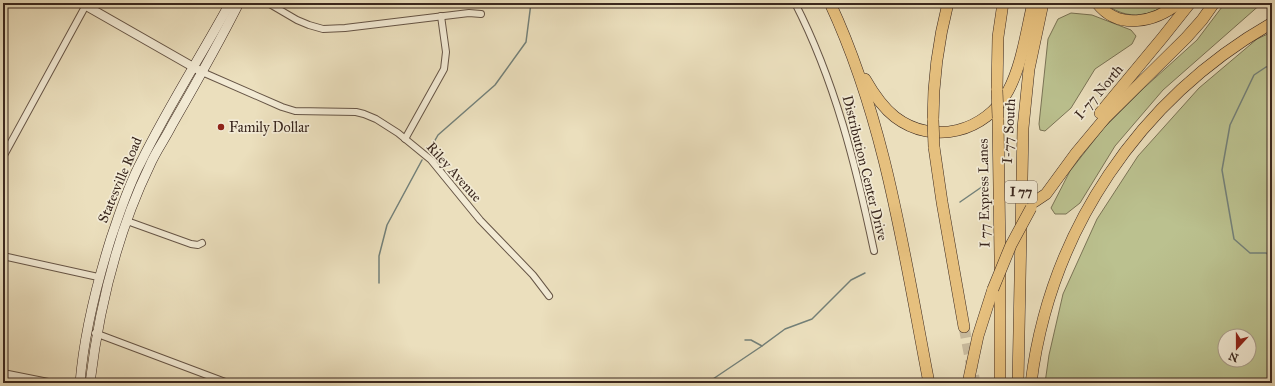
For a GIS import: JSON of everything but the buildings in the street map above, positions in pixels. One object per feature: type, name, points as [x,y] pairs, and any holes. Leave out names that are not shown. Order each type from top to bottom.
[{"type":"highway","points":[[830,3],[854,59],[888,176],[929,383]]},
{"type":"highway","points":[[948,3],[937,57],[934,88],[934,147],[964,327]]},
{"type":"highway","name":"I 77 Express Lanes","points":[[1000,383],[1000,256],[997,90],[998,37],[1003,3]]},
{"type":"highway","points":[[1018,66],[1026,3]]},
{"type":"highway","points":[[854,59],[873,92],[889,112],[899,120],[922,130],[949,132],[962,129],[976,124],[988,115],[999,104],[1008,91],[1018,66],[1033,3]]},
{"type":"highway","name":"I-77 South","points":[[1018,383],[1023,128],[1030,62],[1043,3]]},
{"type":"highway","points":[[1097,3],[1103,10],[1112,16],[1122,20],[1138,21],[1157,16],[1179,3]]},
{"type":"highway","name":"I-77 North","points":[[968,382],[978,336],[993,289],[1011,245],[1032,205],[1075,144],[1190,3]]},
{"type":"highway","points":[[1032,205],[1046,194],[1076,153],[1106,117],[1186,38],[1202,20],[1214,3]]},
{"type":"highway","points":[[1031,383],[1041,327],[1061,265],[1080,221],[1106,177],[1136,137],[1159,111],[1180,91],[1222,55],[1272,23]]},
{"type":"main road","name":"Statesville Road","points":[[80,383],[81,363],[98,277],[119,213],[140,163],[230,3]]},
{"type":"main road","name":"Statesville Road","points":[[90,383],[97,334],[111,268],[150,163],[202,72],[239,3]]},
{"type":"street","points":[[268,3],[297,20],[323,29],[345,28],[469,13],[481,14]]},
{"type":"street","name":"Distribution Center Drive","points":[[795,3],[816,49],[839,112],[857,174],[874,251]]},
{"type":"street","points":[[3,157],[84,4],[202,72]]},
{"type":"street","points":[[406,139],[444,68],[446,52],[441,16]]},
{"type":"street","name":"Riley Avenue","points":[[202,72],[274,104],[295,111],[356,112],[376,118],[406,139],[431,160],[480,220],[520,260],[549,296]]},
{"type":"street","points":[[128,220],[191,244],[198,245],[202,242]]},
{"type":"street","points":[[3,256],[98,277]]},
{"type":"street","points":[[87,331],[228,383]]},
{"type":"street","points":[[3,374],[48,383]]},
{"type":"green space","points":[[1105,3],[1165,3],[1152,12],[1135,15],[1119,12]]},
{"type":"green space","points":[[1225,3],[1262,3],[1163,90],[1115,146],[1080,203],[1066,214],[1055,214],[1051,208],[1070,171],[1103,129],[1145,87],[1197,40]]},
{"type":"green space","points":[[1071,13],[1092,15],[1131,30],[1136,36],[1132,44],[1095,69],[1071,108],[1045,131],[1040,130],[1039,124],[1048,39],[1058,19]]},
{"type":"green space","points":[[1272,32],[1272,383],[1045,383],[1049,355],[1063,294],[1097,219],[1138,156],[1199,88],[1257,39]]},
{"type":"waterway","points":[[300,7],[302,3]]},
{"type":"waterway","points":[[430,149],[438,135],[495,85],[526,42],[531,3]]},
{"type":"waterway","points":[[1272,66],[1266,67],[1254,75],[1230,125],[1222,170],[1234,239],[1250,253],[1266,253],[1272,256]]},
{"type":"waterway","points":[[379,283],[379,256],[387,225],[422,160]]},
{"type":"waterway","points":[[960,202],[988,184]]},
{"type":"waterway","points":[[707,383],[785,329],[812,319],[851,280],[865,273]]},
{"type":"waterway","points":[[745,340],[751,340],[762,346]]},
{"type":"tunnel","points":[[964,327],[975,383]]},
{"type":"place","name":"Family Dollar","points":[[221,127]]}]
